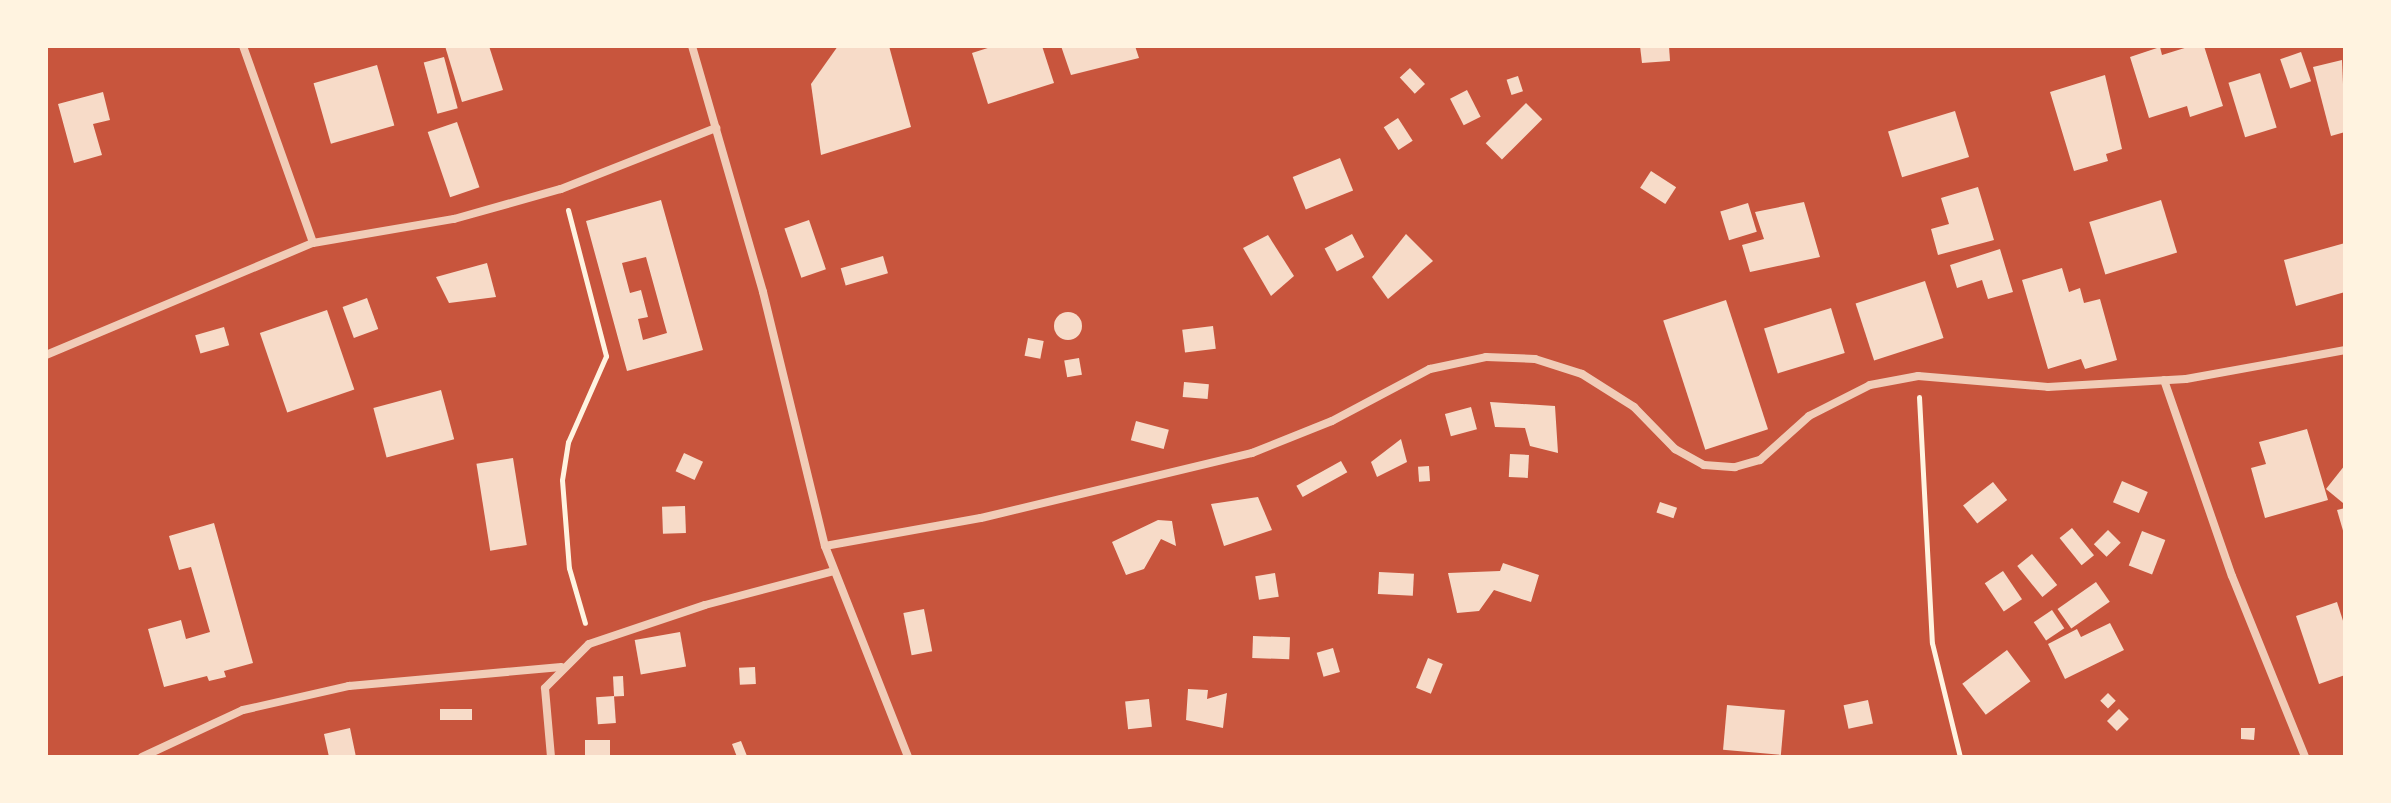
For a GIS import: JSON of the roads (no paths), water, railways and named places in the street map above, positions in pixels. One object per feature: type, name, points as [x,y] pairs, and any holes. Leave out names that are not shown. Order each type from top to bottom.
[{"type":"street","points":[[243,46],[313,243]]},
{"type":"street","points":[[692,46],[763,292],[825,546],[908,757]]},
{"type":"street","points":[[46,355],[259,261],[313,243],[454,219],[561,189],[716,128]]},
{"type":"street","points":[[825,546],[981,518],[1252,453],[1332,421],[1430,369],[1486,357],[1535,359],[1582,374],[1634,407],[1675,449],[1704,465],[1735,467],[1760,460],[1809,416],[1858,391],[1918,376],[2048,387],[2164,380],[2345,350]]},
{"type":"street","points":[[2164,380],[2232,576],[2305,757]]},
{"type":"street","points":[[551,757],[545,688],[561,667],[589,644],[705,605],[834,571]]},
{"type":"street","points":[[142,757],[243,710],[349,686],[561,667]]}]
